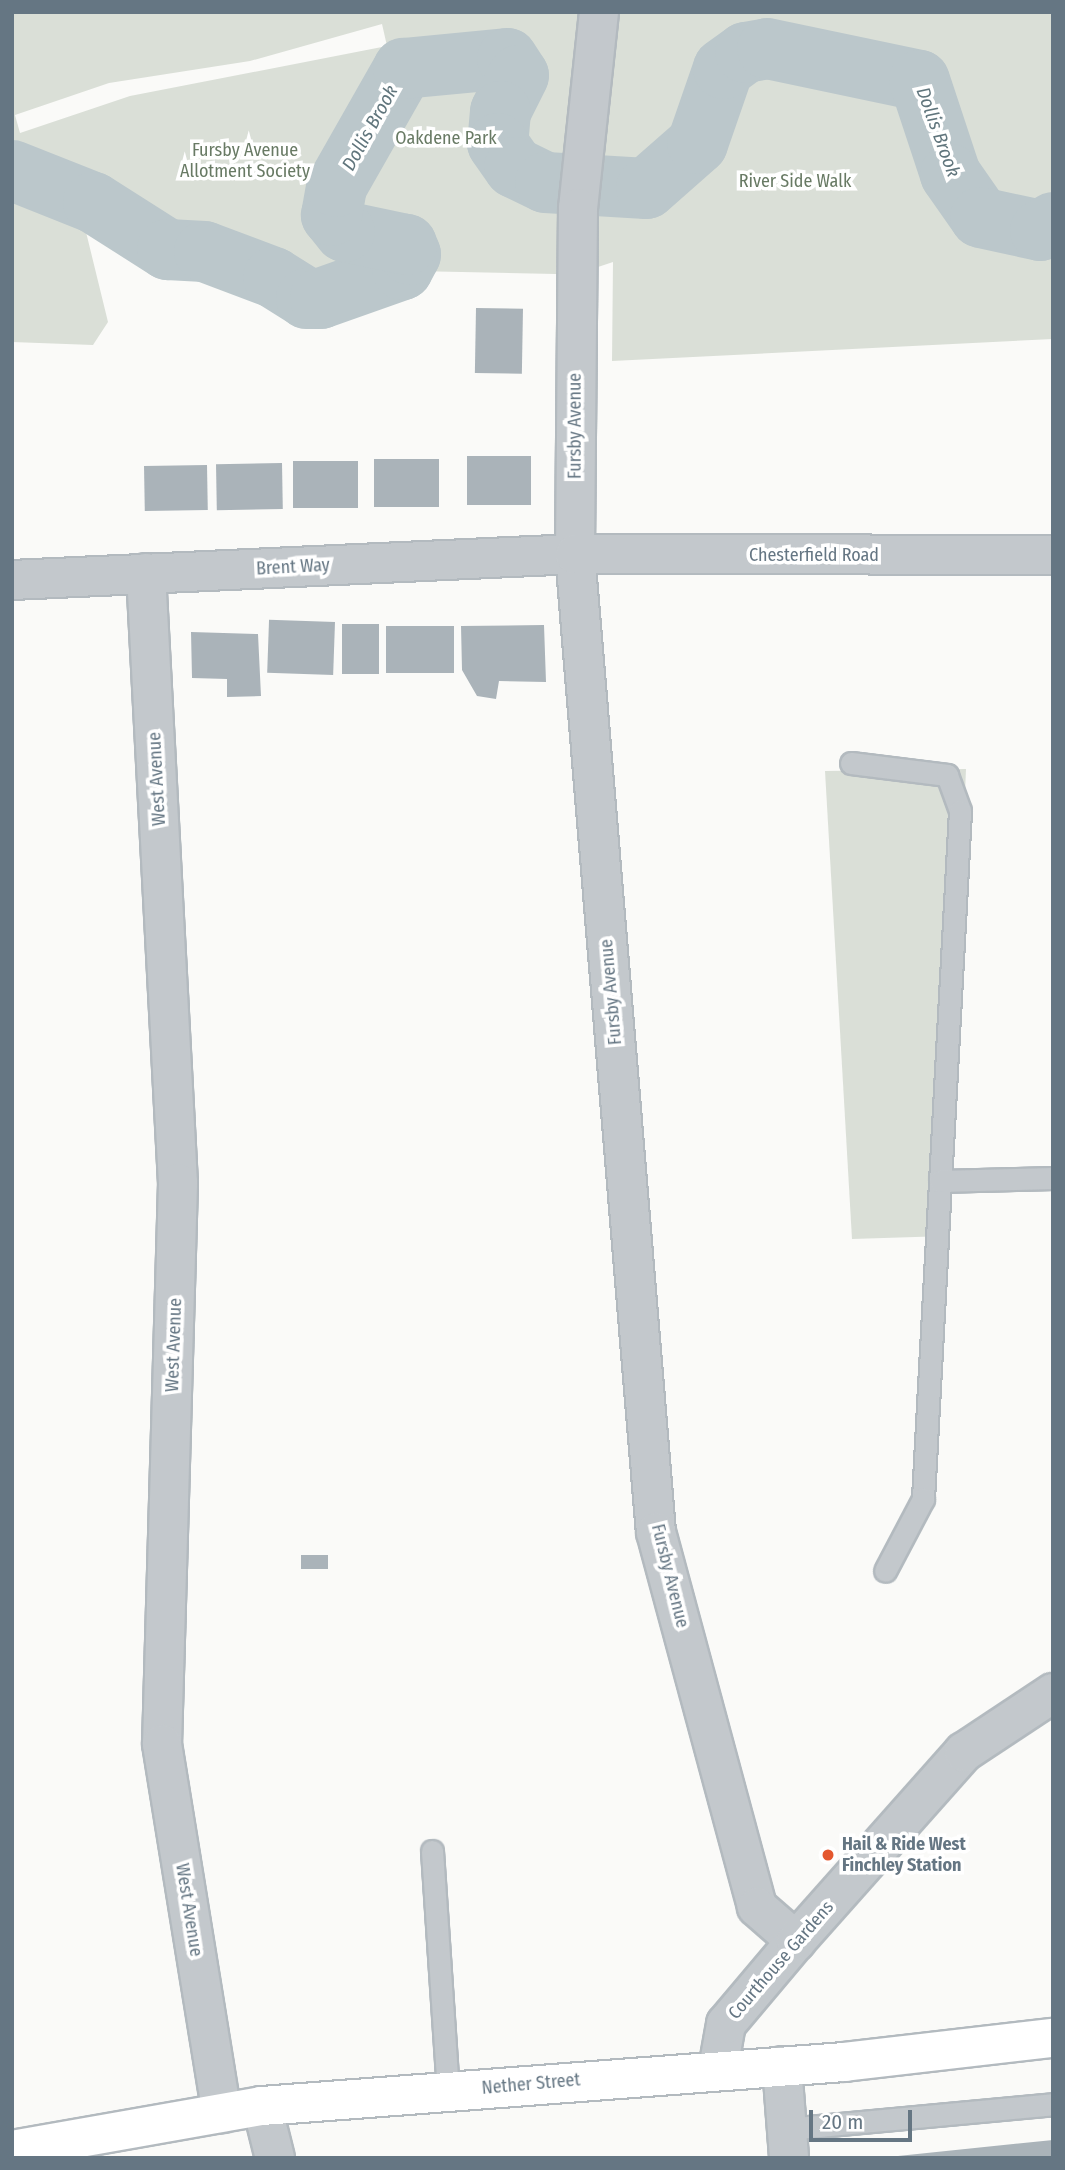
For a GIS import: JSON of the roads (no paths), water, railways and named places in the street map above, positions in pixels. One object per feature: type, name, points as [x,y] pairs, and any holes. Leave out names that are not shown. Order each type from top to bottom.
[{"type":"street","name":"Fursby Avenue","points":[[599,12],[578,208],[575,554],[656,1532],[757,1907],[796,1941]]},
{"type":"street","name":"Chesterfield Road","points":[[575,554],[1053,555]]},
{"type":"street","name":"Brent Way","points":[[12,580],[575,554]]},
{"type":"street","name":"West Avenue","points":[[146,573],[178,1183],[162,1744],[222,2113]]},
{"type":"street","name":"Courthouse Gardens","points":[[718,2069],[726,2024],[964,1752],[1053,1693]]},
{"type":"street","name":"Nether Street","points":[[12,2150],[262,2106],[782,2066],[1053,2038]]},
{"type":"street","points":[[782,2066],[788,2143]]},
{"type":"street","points":[[262,2106],[275,2158]]},
{"type":"lane","points":[[851,762],[947,775],[960,811],[923,1499],[885,1571]]},
{"type":"lane","points":[[940,1181],[1053,1178]]},
{"type":"lane","points":[[432,1851],[447,2091]]},
{"type":"lane","points":[[788,2143],[1053,2104]]},
{"type":"waterway","name":"Dollis Brook","points":[[12,170],[93,202],[167,249],[204,251],[273,277],[306,298],[320,298],[402,269],[410,254],[406,244],[344,231],[331,215],[336,186],[403,68],[507,58],[518,75],[500,111],[497,143],[514,167],[545,182],[646,188],[697,143],[723,68],[745,52],[767,48],[919,80],[950,174],[980,217],[1040,230],[1053,222]]},
{"type":"place","name":"Hail & Ride West Finchley Station","points":[[828,1855]]},
{"type":"park label","name":"Oakdene Park","points":[[446,138]]},
{"type":"park label","name":"Fursby Avenue Allotment Society","points":[[245,161]]},
{"type":"park label","name":"River Side Walk","points":[[795,181]]}]
